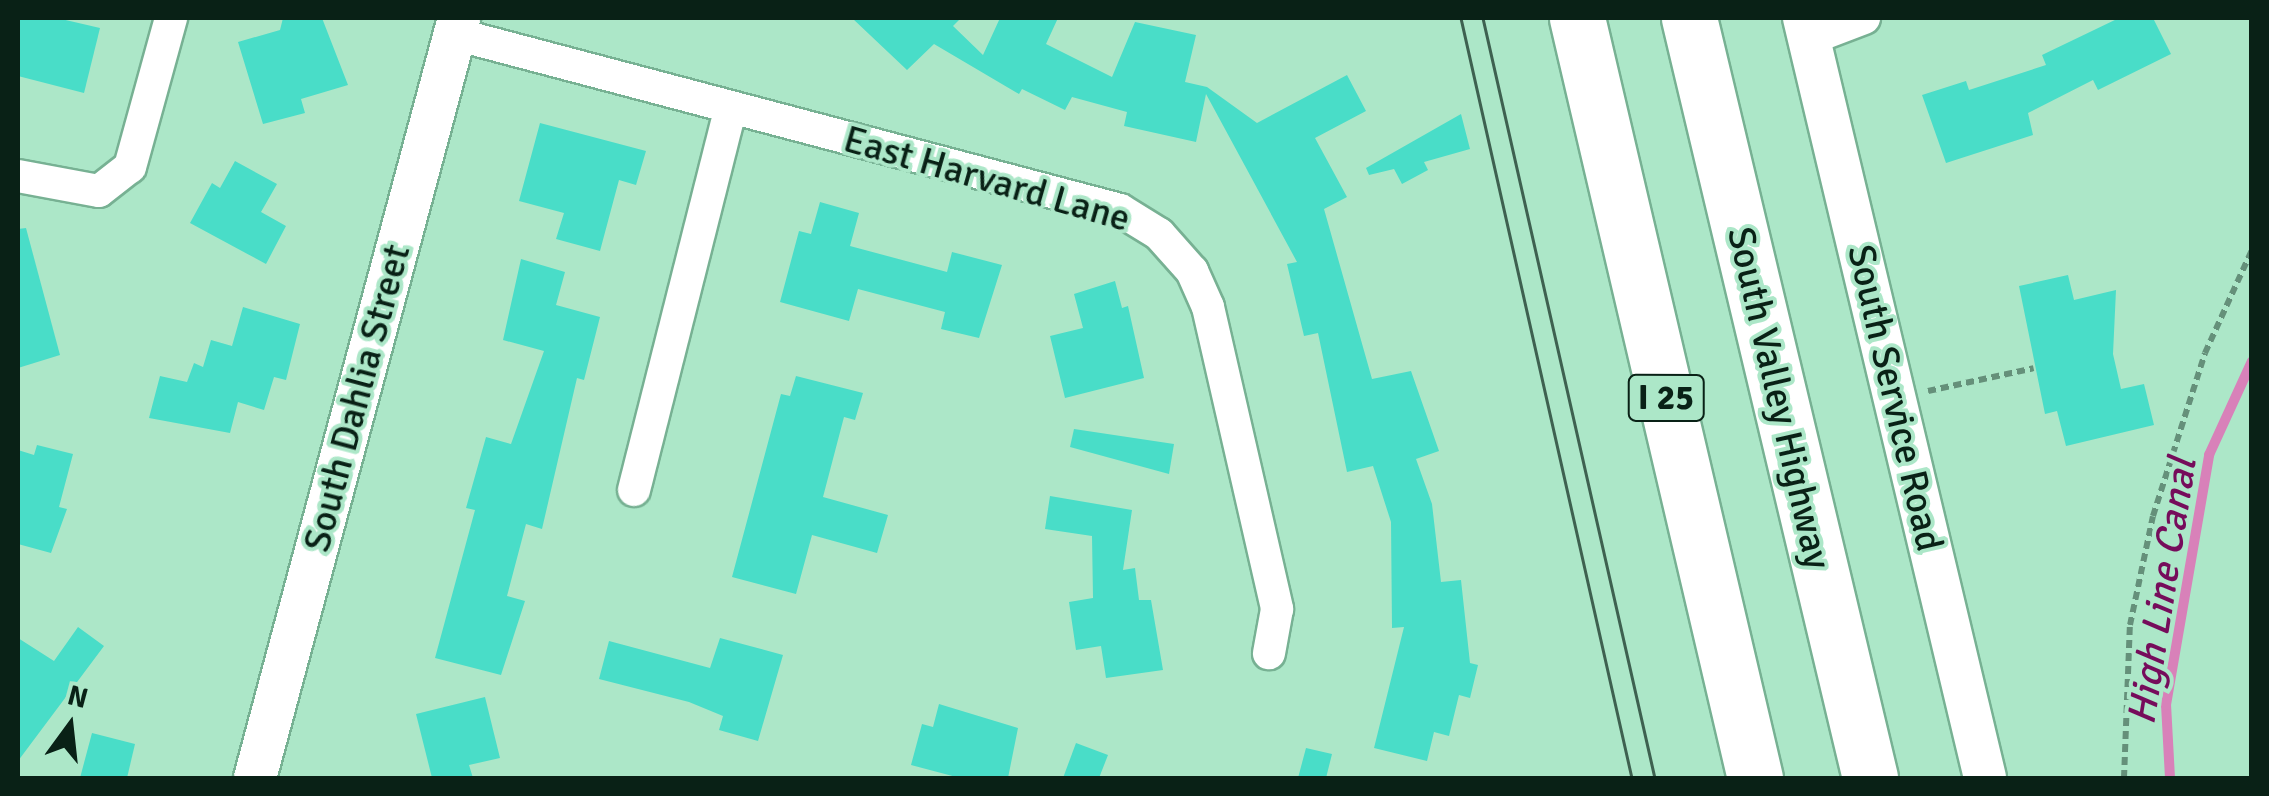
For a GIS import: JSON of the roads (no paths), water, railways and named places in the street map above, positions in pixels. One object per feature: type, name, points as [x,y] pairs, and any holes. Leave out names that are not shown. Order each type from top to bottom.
[{"type":"highway","name":"I 25","points":[[1577,18],[1755,778]]},
{"type":"highway","name":"South Valley Highway","points":[[1688,18],[1870,778]]},
{"type":"street","points":[[18,176],[99,191],[130,167],[172,18]]},
{"type":"street","points":[[1806,28],[1864,18]]},
{"type":"street","name":"East Harvard Lane","points":[[457,26],[730,108],[1120,210],[1180,254],[1208,307],[1262,527],[1277,609],[1269,653]]},
{"type":"street","name":"South Dahlia Street","points":[[255,778],[457,26]]},
{"type":"street","name":"South Service Road","points":[[1806,28],[1985,778]]},
{"type":"street","points":[[634,490],[730,108]]},
{"type":"waterway","name":"High Line Canal","points":[[2170,778],[2166,705],[2209,455],[2252,361]]},
{"type":"tram line","points":[[1461,18],[1632,778]]},
{"type":"tram line","points":[[1483,18],[1655,778]]}]
